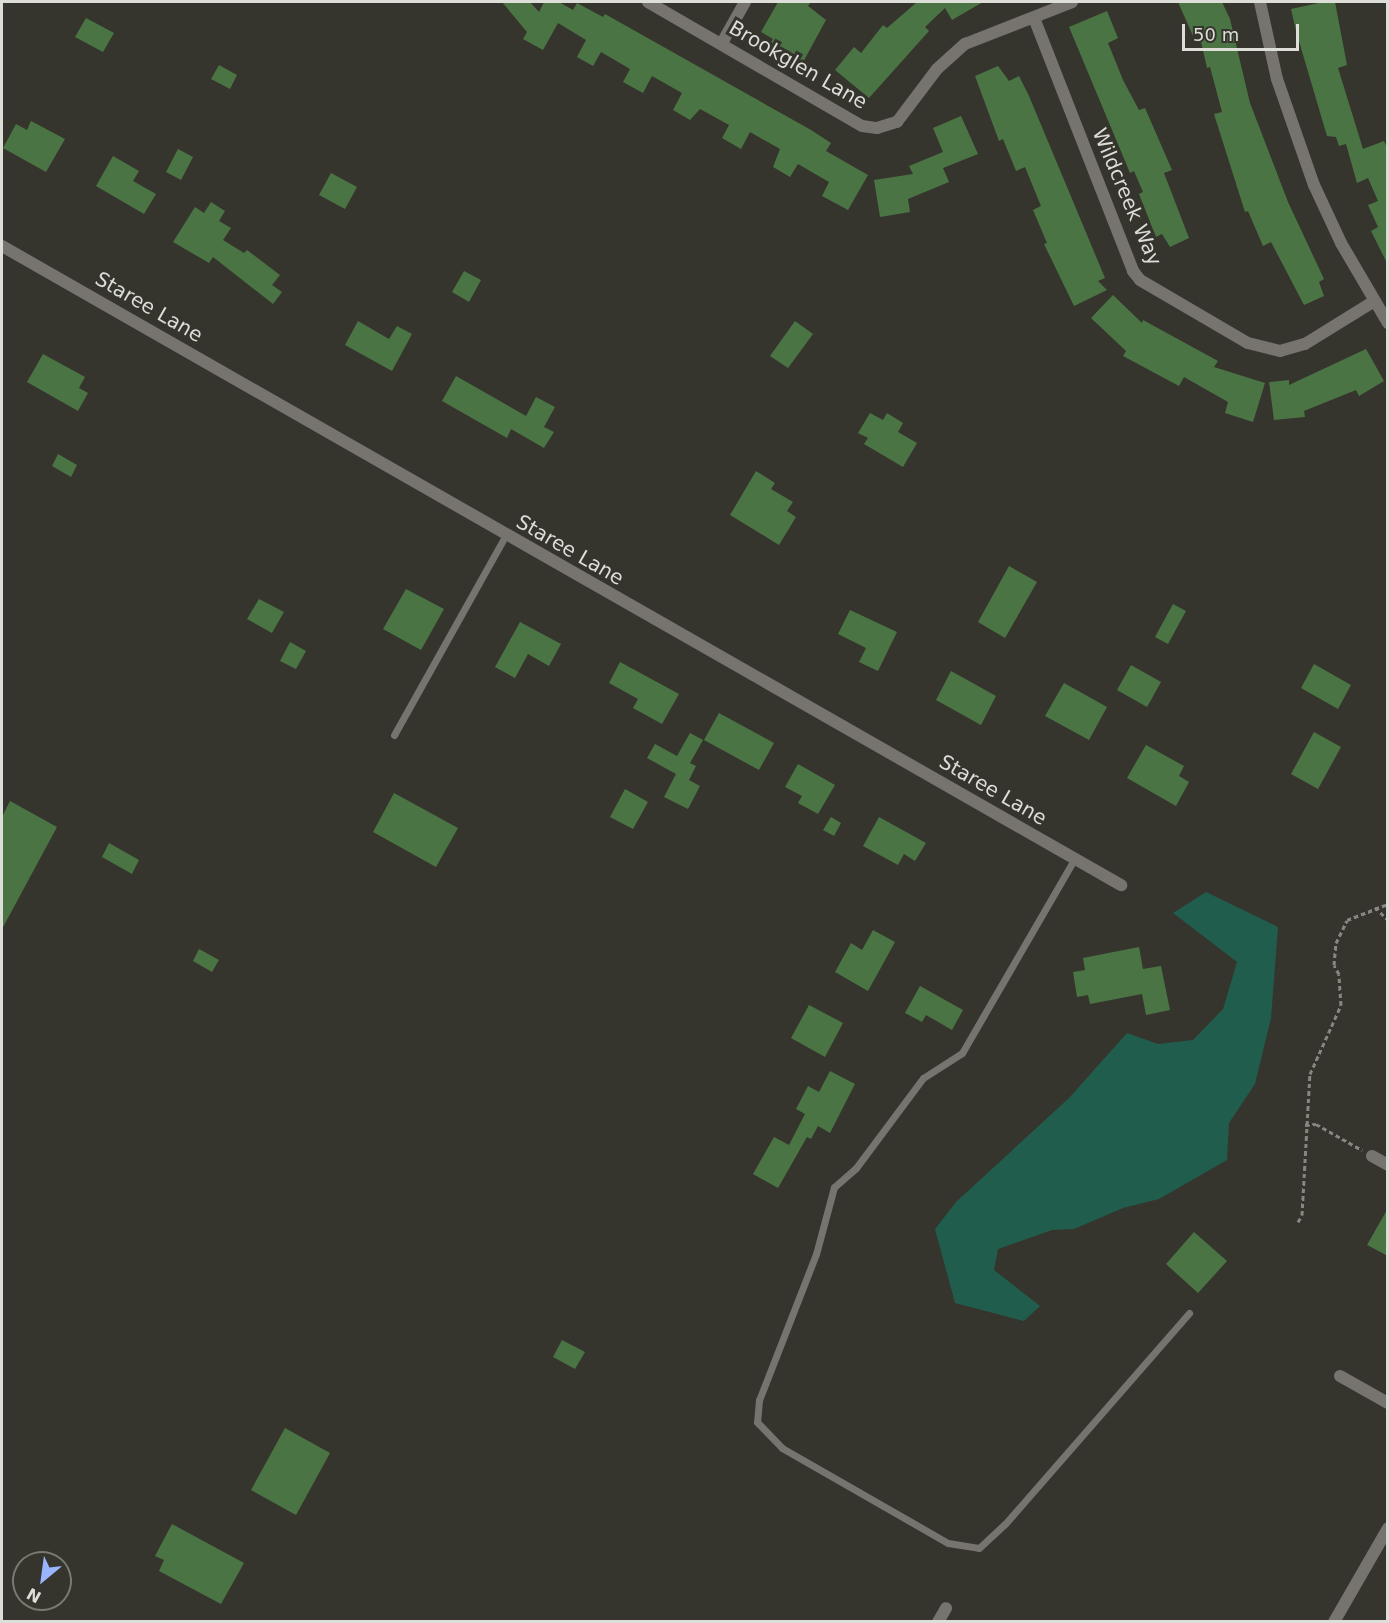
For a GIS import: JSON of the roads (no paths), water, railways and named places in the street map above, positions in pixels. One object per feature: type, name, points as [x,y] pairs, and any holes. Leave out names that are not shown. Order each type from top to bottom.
[{"type":"street","name":"Brookglen Lane","points":[[648,2],[862,126],[877,128],[897,122],[941,64],[965,44],[1072,2]]},
{"type":"street","points":[[722,43],[745,2]]},
{"type":"street","points":[[1260,2],[1294,133],[1336,233],[1373,302],[1388,323]]},
{"type":"street","name":"Wildcreek Way","points":[[1034,18],[1133,271],[1140,280],[1248,342],[1280,351],[1305,344],[1373,302]]},
{"type":"street","name":"Staree Lane","points":[[2,246],[506,536],[1121,885]]},
{"type":"street","points":[[1372,1156],[1388,1165]]},
{"type":"street","points":[[1340,1376],[1388,1403]]},
{"type":"street","points":[[1334,1622],[1388,1528]]},
{"type":"street","points":[[938,1622],[946,1608]]},
{"type":"lane","points":[[393,735],[506,536]]},
{"type":"lane","points":[[1075,858],[962,1053],[923,1078],[856,1168],[834,1187],[816,1254],[759,1400],[757,1422],[782,1448],[948,1544],[979,1548],[1005,1524],[1190,1313]]}]
